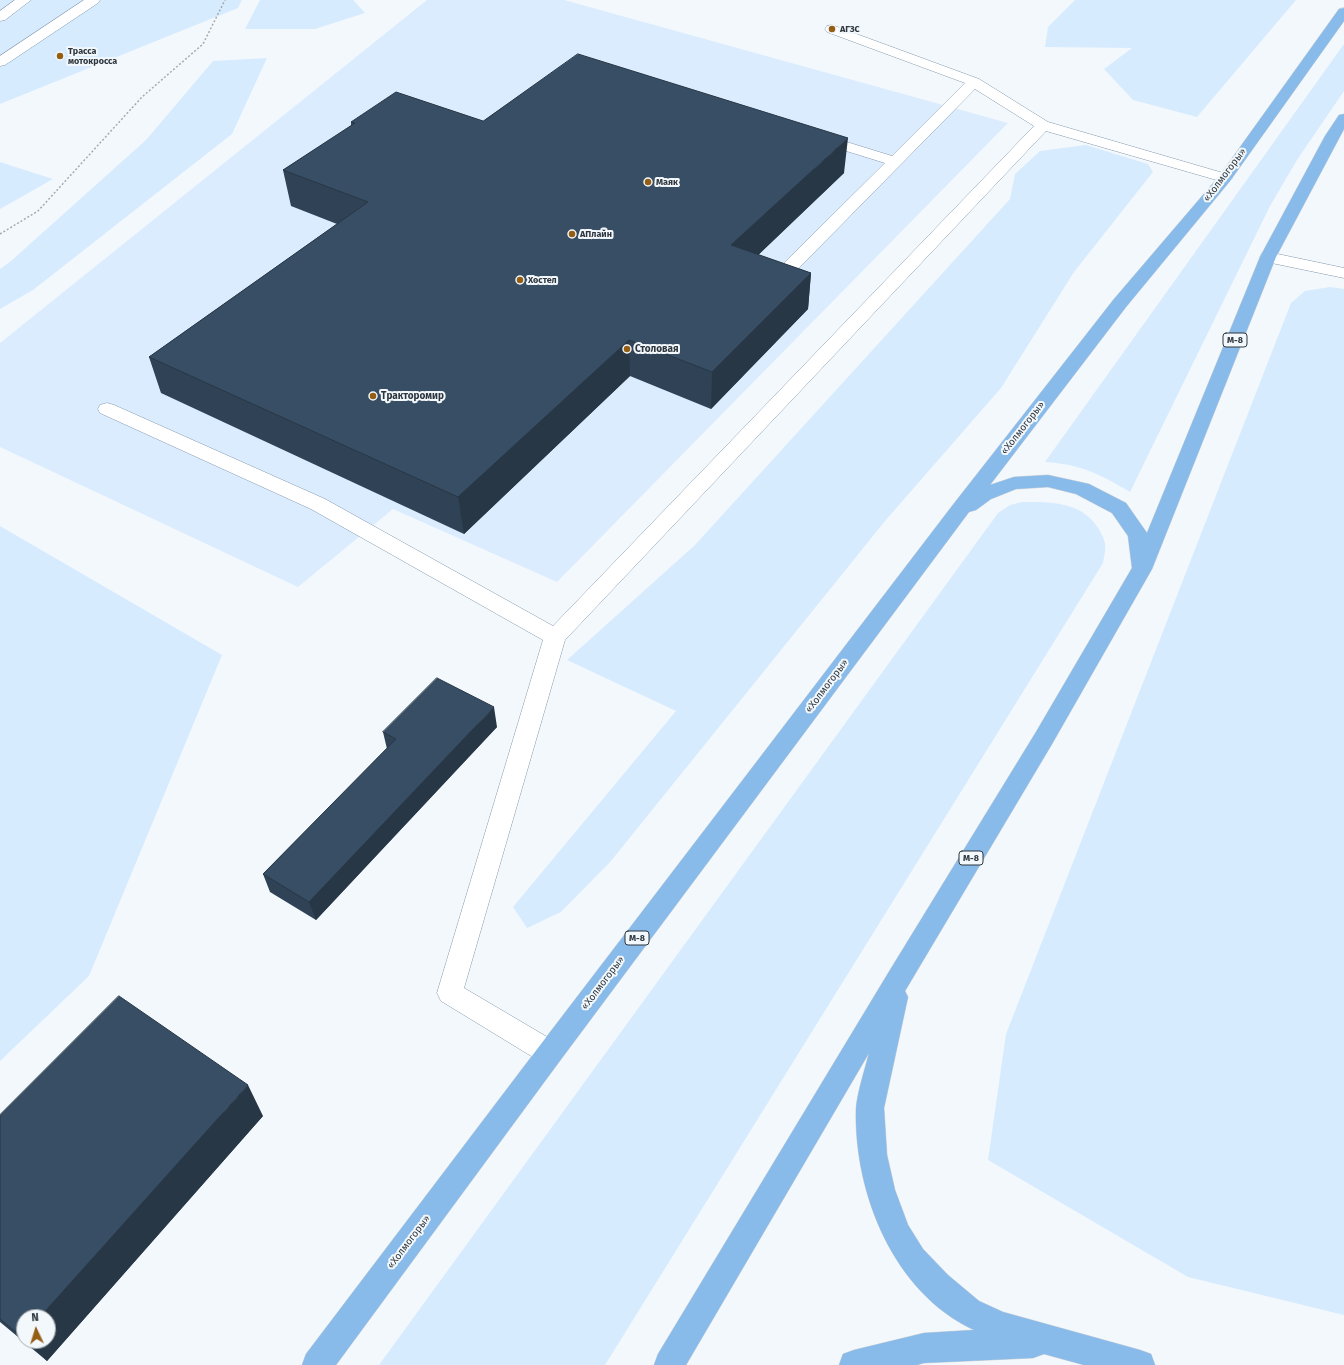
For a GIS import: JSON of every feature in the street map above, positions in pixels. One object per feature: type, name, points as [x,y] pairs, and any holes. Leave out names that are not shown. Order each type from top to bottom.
[{"type":"highway","name":"«Холмогоры»","points":[[317,1365],[550,1053],[959,511],[1120,303],[1225,178],[1344,12]]},
{"type":"highway","name":"М-8","points":[[670,1365],[899,978],[1044,738],[1142,570],[1268,257],[1332,136],[1344,118]]},
{"type":"highway","points":[[959,511],[984,494],[1014,483],[1048,481],[1082,489],[1119,508],[1138,535],[1142,570]]},
{"type":"highway","points":[[899,978],[870,1108],[873,1155],[881,1190],[896,1233],[913,1259],[937,1286],[968,1312],[1001,1327],[1140,1365]]},
{"type":"highway","points":[[854,1365],[924,1348],[991,1344],[1056,1343]]},
{"type":"street","points":[[0,17],[24,0]]},
{"type":"street","points":[[0,62],[93,0]]},
{"type":"street","points":[[832,29],[974,82],[1043,125],[1225,178]]},
{"type":"street","points":[[784,273],[974,82]]},
{"type":"street","points":[[550,1053],[450,993],[555,637],[1043,125]]},
{"type":"street","points":[[804,134],[894,161]]},
{"type":"street","points":[[1268,257],[1344,273]]},
{"type":"street","points":[[107,409],[318,504],[555,637]]},
{"type":"path","points":[[0,234],[38,212],[142,96],[202,44],[226,0]]},
{"type":"shaded area","name":"Трасса мотокросса","points":[[0,0],[242,0],[238,8],[0,104]]},
{"type":"shaded area","points":[[260,0],[353,0],[365,13],[315,29],[245,29]]},
{"type":"shaded area","points":[[427,0],[564,0],[1008,123],[557,582],[393,509],[298,587],[0,447],[0,343]]},
{"type":"shaded area","points":[[1075,0],[1296,0],[1197,117],[1133,100],[1104,69],[1132,48],[1045,47],[1048,27]]},
{"type":"shaded area","points":[[1344,44],[1344,91],[1297,160],[1270,206],[1130,492],[1089,471],[1069,465],[1045,462]]},
{"type":"shaded area","points":[[267,58],[232,134],[33,290],[0,309],[0,269],[11,261],[146,140],[213,61]]},
{"type":"shaded area","points":[[1086,145],[1148,164],[1153,172],[1074,272],[1001,388],[885,521],[611,861],[561,912],[527,928],[513,907],[676,711],[567,660],[695,545],[1010,199],[1015,174],[1040,151]]},
{"type":"shaded area","points":[[0,162],[53,179],[0,209]]},
{"type":"shaded area","points":[[1330,287],[1344,289],[1344,1315],[1188,1277],[988,1160],[1006,1034],[1291,303],[1305,291]]},
{"type":"shaded area","points":[[1022,502],[1062,504],[1081,511],[1089,517],[1096,525],[1104,539],[1105,549],[1103,563],[605,1365],[379,1365],[998,513],[1010,505]]},
{"type":"shaded area","points":[[0,526],[222,655],[89,976],[0,1061]]},
{"type":"building","points":[[578,54],[848,138],[731,245],[811,273],[712,372],[629,340],[458,497],[149,357],[368,202],[283,170],[355,123],[351,122],[396,92],[483,121]]},
{"type":"building","points":[[437,678],[494,707],[309,902],[263,874],[396,739],[383,732]]},
{"type":"building","points":[[119,996],[248,1085],[47,1309],[16,1309],[16,1332],[0,1319],[0,1115]]},
{"type":"place","name":"АГЗС","points":[[832,29]]},
{"type":"place","name":"Трасса мотокросса","points":[[60,56]]},
{"type":"place","name":"Маяк","points":[[648,182]]},
{"type":"place","name":"АПлайн","points":[[572,234]]},
{"type":"place","name":"Хостел","points":[[520,280]]},
{"type":"place","name":"Столовая","points":[[627,349]]},
{"type":"place","name":"Тракторомир","points":[[373,396]]}]
